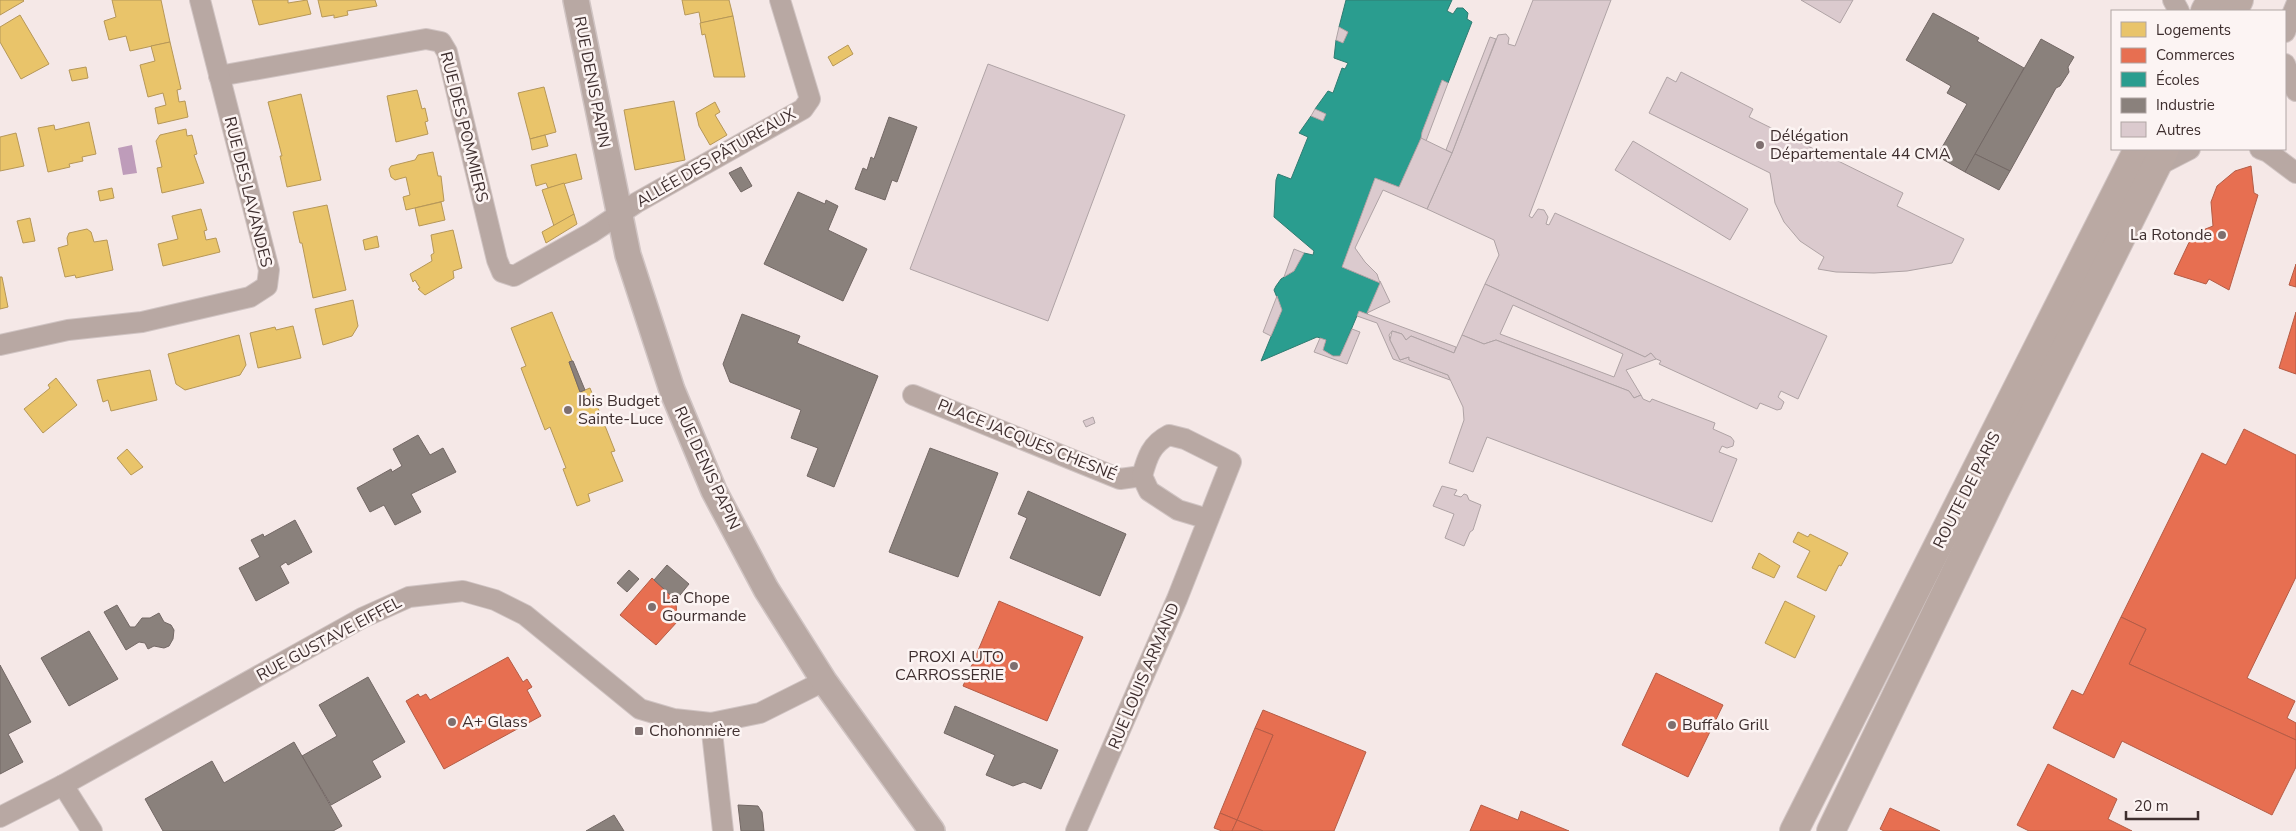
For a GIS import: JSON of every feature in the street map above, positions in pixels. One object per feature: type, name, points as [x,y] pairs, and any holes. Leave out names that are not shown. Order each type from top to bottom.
[{"type":"main road","name":"ROUTE DE PARIS","points":[[1794,831],[2153,154]]},
{"type":"main road","name":"ROUTE DE PARIS","points":[[1831,831],[1995,491],[2153,154]]},
{"type":"street","name":"RUE DES LAVANDES","points":[[0,345],[68,330],[142,322],[250,297],[267,286],[269,270],[200,0]]},
{"type":"street","name":"RUE DENIS PAPIN","points":[[576,0],[618,214],[632,269],[672,390],[714,491],[766,590],[824,681],[932,831]]},
{"type":"street","name":"ALLÉE DES PÂTUREAUX","points":[[618,214],[803,109],[810,99],[780,0]]},
{"type":"street","points":[[2286,30],[2296,5]]},
{"type":"street","name":"RUE DES POMMIERS","points":[[219,76],[426,39],[441,42],[448,52],[497,260],[502,272],[514,276],[591,234],[618,214]]},
{"type":"street","points":[[2286,68],[2291,90]]},
{"type":"street","points":[[2153,154],[2183,150]]},
{"type":"street","points":[[2265,150],[2296,173]]},
{"type":"street","name":"PLACE JACQUES CHESNÉ","points":[[914,395],[1120,479],[1142,476]]},
{"type":"street","points":[[1169,435],[1185,439],[1231,462],[1208,519],[1178,510],[1149,491],[1142,476],[1148,454],[1160,440],[1169,435]]},
{"type":"street","name":"RUE LOUIS ARMAND","points":[[1076,831],[1177,599],[1208,519]]},
{"type":"street","name":"RUE GUSTAVE EIFFEL","points":[[0,817],[63,785],[362,618],[408,597],[463,591],[495,600],[524,615],[640,709],[674,719],[712,723],[760,713],[824,681]]},
{"type":"street","points":[[712,723],[722,831]]},
{"type":"street","points":[[63,785],[92,831]]},
{"type":"shaded area","points":[[132,145],[137,173],[123,175],[118,148]]},
{"type":"building: Logements","points":[[0,0],[23,0],[24,1],[0,15]]},
{"type":"building: Logements","points":[[112,0],[161,0],[170,42],[130,51],[126,36],[109,40],[104,21],[116,17]]},
{"type":"building: Logements","points":[[252,0],[288,0],[288,3],[307,0],[311,14],[259,25]]},
{"type":"building: Logements","points":[[318,0],[375,0],[377,6],[347,11],[348,15],[334,18],[334,15],[322,17]]},
{"type":"building: Logements","points":[[682,0],[729,0],[733,16],[701,23],[699,12],[685,15]]},
{"type":"building: Logements","points":[[20,15],[49,64],[21,79],[0,42],[0,27]]},
{"type":"building: Logements","points":[[733,16],[745,77],[714,77],[705,34],[702,35],[700,23]]},
{"type":"building: Logements","points":[[170,42],[181,89],[177,90],[179,102],[185,101],[188,117],[158,124],[155,108],[166,105],[163,93],[148,97],[140,65],[155,61],[151,46]]},
{"type":"building: Logements","points":[[848,45],[853,54],[833,66],[828,57]]},
{"type":"building: Logements","points":[[86,67],[88,78],[72,81],[69,70]]},
{"type":"building: Logements","points":[[544,87],[556,132],[530,139],[518,93]]},
{"type":"building: Logements","points":[[417,90],[422,109],[425,108],[428,121],[425,122],[428,134],[396,142],[387,96]]},
{"type":"building: Logements","points":[[301,94],[321,180],[287,187],[280,156],[282,156],[268,102]]},
{"type":"building: Logements","points":[[674,101],[685,160],[635,170],[624,110]]},
{"type":"building: Logements","points":[[715,102],[720,112],[715,115],[727,135],[710,145],[699,126],[696,113]]},
{"type":"building: Logements","points":[[89,122],[96,154],[82,157],[83,161],[69,164],[70,167],[48,172],[38,128],[54,125],[55,130]]},
{"type":"building: Logements","points":[[186,129],[187,136],[192,135],[197,154],[194,155],[204,183],[162,193],[157,168],[162,167],[156,141],[160,135]]},
{"type":"building: Logements","points":[[16,133],[24,166],[0,171],[0,137]]},
{"type":"building: Logements","points":[[545,135],[548,146],[532,150],[530,139]]},
{"type":"building: Logements","points":[[433,152],[438,176],[441,176],[444,201],[406,210],[403,197],[410,195],[406,177],[395,180],[391,177],[389,169],[391,166],[415,160],[418,155]]},
{"type":"building: Logements","points":[[576,154],[582,179],[548,188],[546,183],[536,186],[531,165]]},
{"type":"building: Logements","points":[[564,183],[574,214],[554,226],[542,190]]},
{"type":"building: Logements","points":[[112,188],[114,198],[100,201],[98,191]]},
{"type":"building: Logements","points":[[441,202],[445,220],[419,226],[415,208]]},
{"type":"building: Logements","points":[[327,205],[346,290],[313,298],[302,243],[300,243],[293,212]]},
{"type":"building: Logements","points":[[201,209],[207,230],[204,231],[206,240],[216,238],[220,252],[163,266],[158,244],[178,239],[172,216]]},
{"type":"building: Logements","points":[[574,214],[577,224],[546,243],[542,232]]},
{"type":"building: Logements","points":[[30,218],[35,241],[23,243],[17,221]]},
{"type":"building: Logements","points":[[87,229],[91,232],[94,242],[107,240],[113,270],[76,278],[75,275],[65,277],[58,248],[68,245],[67,238],[69,233]]},
{"type":"building: Logements","points":[[453,230],[462,268],[453,271],[454,278],[425,295],[418,289],[420,288],[415,280],[413,282],[410,274],[432,261],[431,255],[434,253],[431,235]]},
{"type":"building: Logements","points":[[377,236],[379,247],[365,250],[363,240]]},
{"type":"building: Logements","points":[[0,277],[2,277],[8,307],[0,309]]},
{"type":"building: Logements","points":[[353,300],[358,326],[352,336],[323,345],[315,309]]},
{"type":"building: Logements","name":"Ibis Budget Sainte-Luce","points":[[552,312],[572,361],[569,362],[580,392],[590,388],[615,451],[611,452],[623,481],[588,494],[590,501],[577,506],[563,469],[566,468],[550,427],[545,430],[521,368],[526,366],[511,328]]},
{"type":"building: Logements","points":[[293,326],[301,358],[258,368],[250,333],[275,327],[276,330]]},
{"type":"building: Logements","points":[[239,335],[246,365],[240,375],[185,390],[176,384],[168,354]]},
{"type":"building: Logements","points":[[150,370],[157,400],[111,411],[108,400],[103,402],[97,380]]},
{"type":"building: Logements","points":[[56,378],[77,405],[43,433],[24,409],[50,388],[48,385]]},
{"type":"building: Logements","points":[[127,449],[143,467],[131,475],[117,458]]},
{"type":"building: Logements","points":[[1798,532],[1808,537],[1810,534],[1848,553],[1841,566],[1839,565],[1826,591],[1797,577],[1810,551],[1793,542]]},
{"type":"building: Logements","points":[[1759,553],[1780,566],[1774,578],[1752,568]]},
{"type":"building: Logements","points":[[1785,601],[1815,616],[1795,658],[1765,643]]},
{"type":"building: Commerces","points":[[2251,166],[2254,193],[2258,195],[2229,290],[2209,279],[2206,284],[2174,274],[2193,234],[2213,226],[2211,202],[2217,186],[2235,171]]},
{"type":"building: Commerces","points":[[2296,264],[2296,287],[2289,285]]},
{"type":"building: Commerces","points":[[2296,312],[2296,374],[2279,368]]},
{"type":"building: Commerces","points":[[2244,429],[2296,455],[2296,577],[2247,678],[2295,701],[2287,718],[2296,723],[2296,740],[2129,664],[2146,629],[2121,617],[2202,453],[2226,465]]},
{"type":"building: Commerces","name":"La Chope Gourmande","points":[[652,578],[676,600],[677,622],[656,645],[620,615]]},
{"type":"building: Commerces","points":[[999,601],[1083,637],[1047,721],[963,686]]},
{"type":"building: Commerces","points":[[2121,617],[2146,629],[2129,664],[2296,740],[2296,767],[2272,815],[2122,741],[2114,758],[2053,728],[2072,690],[2083,695]]},
{"type":"building: Commerces","points":[[508,657],[523,682],[527,679],[532,687],[527,690],[541,716],[444,769],[406,701],[418,694],[420,697],[426,694],[430,700]]},
{"type":"building: Commerces","name":"Buffalo Grill","points":[[1656,673],[1723,705],[1688,777],[1622,745]]},
{"type":"building: Commerces","points":[[1263,710],[1366,752],[1334,831],[1263,831],[1237,820],[1273,735],[1255,728]]},
{"type":"building: Commerces","points":[[1255,728],[1273,735],[1237,820],[1220,813]]},
{"type":"building: Commerces","points":[[2048,764],[2117,799],[2108,819],[2132,831],[2029,831],[2017,825]]},
{"type":"building: Commerces","points":[[1481,805],[1518,820],[1521,811],[1569,831],[1470,831]]},
{"type":"building: Commerces","points":[[1890,808],[1940,831],[1884,831],[1880,829]]},
{"type":"building: Commerces","points":[[1220,813],[1237,820],[1232,831],[1222,831],[1214,828]]},
{"type":"building: Commerces","points":[[1237,820],[1263,831],[1232,831]]},
{"type":"building: Écoles","points":[[1346,0],[1452,0],[1447,11],[1453,14],[1457,8],[1463,8],[1468,13],[1467,19],[1472,22],[1448,83],[1442,80],[1421,138],[1399,187],[1375,178],[1342,267],[1380,283],[1367,314],[1359,311],[1340,356],[1333,356],[1323,350],[1326,340],[1317,337],[1261,361],[1282,310],[1274,290],[1281,279],[1294,271],[1304,253],[1313,255],[1314,251],[1274,217],[1276,180],[1278,174],[1291,179],[1308,137],[1299,133],[1311,116],[1323,121],[1326,114],[1315,109],[1328,91],[1333,93],[1342,68],[1345,69],[1348,63],[1334,58],[1336,40],[1343,43],[1348,32],[1339,27]]},
{"type":"building: Industrie","points":[[1933,13],[1979,38],[1977,41],[2024,68],[1965,172],[1937,156],[1967,104],[1947,93],[1951,86],[1906,60]]},
{"type":"building: Industrie","points":[[2041,39],[2074,57],[2068,67],[2069,72],[2060,86],[2056,88],[2010,171],[1975,154]]},
{"type":"building: Industrie","points":[[889,117],[917,127],[897,182],[892,180],[885,200],[855,189],[863,168],[867,170],[871,157],[874,159]]},
{"type":"building: Industrie","points":[[1975,154],[2010,171],[1999,190],[1965,172]]},
{"type":"building: Industrie","points":[[741,167],[752,186],[741,192],[729,173]]},
{"type":"building: Industrie","points":[[798,192],[825,204],[826,200],[838,206],[828,230],[867,249],[843,301],[764,264]]},
{"type":"building: Industrie","points":[[742,314],[800,336],[797,343],[878,376],[834,487],[807,476],[818,448],[791,438],[801,410],[730,382],[723,364]]},
{"type":"building: Industrie","points":[[573,361],[585,390],[580,392],[569,362]]},
{"type":"building: Industrie","points":[[418,435],[430,455],[443,448],[456,472],[411,494],[421,512],[395,525],[384,505],[370,512],[357,488],[391,469],[392,472],[402,466],[393,449]]},
{"type":"building: Industrie","points":[[930,448],[998,473],[958,577],[889,552]]},
{"type":"building: Industrie","points":[[1028,491],[1126,534],[1100,596],[1010,558],[1027,518],[1018,514]]},
{"type":"building: Industrie","points":[[295,520],[312,552],[288,565],[286,562],[280,566],[289,583],[256,601],[239,568],[260,557],[251,540],[263,534],[264,537]]},
{"type":"building: Industrie","points":[[667,565],[689,584],[676,600],[654,580]]},
{"type":"building: Industrie","points":[[629,570],[639,579],[627,592],[617,583]]},
{"type":"building: Industrie","points":[[117,605],[130,627],[135,627],[142,618],[150,618],[159,613],[164,622],[171,625],[174,630],[173,639],[169,646],[164,648],[154,646],[148,649],[145,643],[139,642],[126,650],[104,612]]},
{"type":"building: Industrie","points":[[89,631],[118,679],[69,706],[41,658]]},
{"type":"building: Industrie","points":[[0,665],[31,722],[8,734],[23,762],[0,774]]},
{"type":"building: Industrie","points":[[368,677],[405,742],[372,761],[381,777],[331,805],[302,756],[337,736],[319,705]]},
{"type":"building: Industrie","points":[[955,706],[1058,750],[1041,789],[1024,782],[1013,786],[986,775],[995,755],[944,733]]},
{"type":"building: Industrie","points":[[294,742],[342,826],[333,831],[163,831],[145,799],[212,761],[224,783]]},
{"type":"building: Industrie","points":[[738,805],[758,806],[762,812],[764,831],[741,831]]},
{"type":"building: Industrie","points":[[614,815],[624,831],[586,831]]},
{"type":"building: Autres","points":[[1533,0],[1611,0],[1529,216],[1532,218],[1538,209],[1544,210],[1548,217],[1546,224],[1549,225],[1555,213],[1827,336],[1798,399],[1781,391],[1778,397],[1784,402],[1781,409],[1777,410],[1760,403],[1757,409],[1659,364],[1661,361],[1654,358],[1651,353],[1645,357],[1485,284],[1499,255],[1494,240],[1427,209],[1452,153],[1498,35],[1506,34],[1509,38],[1508,44],[1515,46]]},
{"type":"building: Autres","points":[[1801,0],[1853,0],[1840,23]]},
{"type":"building: Autres","points":[[1339,27],[1348,32],[1343,43],[1336,40]]},
{"type":"building: Autres","points":[[1490,37],[1496,39],[1452,153],[1446,150]]},
{"type":"building: Autres","points":[[988,64],[1125,115],[1048,321],[910,269]]},
{"type":"building: Autres","name":"Délégation Départementale 44 CMA","points":[[1681,72],[1753,109],[1749,117],[1903,193],[1897,206],[1964,239],[1952,263],[1907,271],[1874,273],[1836,272],[1818,269],[1824,257],[1800,241],[1784,222],[1775,203],[1770,173],[1649,113],[1667,77],[1676,82]]},
{"type":"building: Autres","points":[[1442,80],[1448,83],[1426,141],[1421,138],[1422,132]]},
{"type":"building: Autres","points":[[1315,109],[1326,114],[1323,121],[1311,116]]},
{"type":"building: Autres","points":[[1421,138],[1452,153],[1427,209],[1383,190],[1355,248],[1377,274],[1380,283],[1342,267],[1375,178],[1399,187]]},
{"type":"building: Autres","points":[[1633,141],[1748,209],[1730,240],[1615,170]]},
{"type":"building: Autres","points":[[1294,249],[1304,253],[1294,271],[1284,277]]},
{"type":"building: Autres","points":[[1380,281],[1390,302],[1367,313],[1380,283]]},
{"type":"building: Autres","points":[[1485,284],[1645,357],[1651,353],[1656,359],[1626,370],[1641,395],[1634,398],[1629,391],[1496,340],[1484,344],[1462,335]],"holes":[[[1513,305],[1623,354],[1614,377],[1500,334]]]},
{"type":"building: Autres","points":[[1277,296],[1282,310],[1271,336],[1263,332]]},
{"type":"building: Autres","points":[[1359,311],[1456,347],[1454,353],[1411,336],[1406,340],[1402,334],[1396,332],[1392,331],[1389,335],[1400,360],[1409,357],[1409,360],[1448,375],[1450,380],[1393,359],[1377,323],[1357,316]]},
{"type":"building: Autres","points":[[1352,329],[1360,332],[1347,364],[1314,352],[1320,338],[1326,340],[1323,350],[1333,356],[1340,356]]},
{"type":"building: Autres","points":[[1392,331],[1402,334],[1406,340],[1411,336],[1454,353],[1462,335],[1484,344],[1496,340],[1629,391],[1634,398],[1641,395],[1643,399],[1650,402],[1652,399],[1715,423],[1713,429],[1731,437],[1734,441],[1733,446],[1727,448],[1722,446],[1719,452],[1737,459],[1712,522],[1487,437],[1473,472],[1449,463],[1464,420],[1463,407],[1448,375],[1409,360],[1409,357],[1400,360],[1390,340]]},
{"type":"building: Autres","points":[[1093,417],[1095,423],[1086,427],[1083,421]]},
{"type":"building: Autres","points":[[1442,486],[1457,490],[1454,495],[1461,497],[1464,494],[1467,495],[1469,500],[1481,505],[1473,530],[1470,532],[1464,546],[1445,538],[1454,514],[1433,506]]},
{"type":"place","name":"Délégation Départementale 44 CMA","points":[[1760,145]]},
{"type":"place","name":"La Rotonde","points":[[2222,235]]},
{"type":"place","name":"Ibis Budget Sainte-Luce","points":[[568,410]]},
{"type":"place","name":"La Chope Gourmande","points":[[652,607]]},
{"type":"place","name":"PROXI AUTO CARROSSERIE","points":[[1014,666]]},
{"type":"place","name":"A+ Glass","points":[[452,722]]},
{"type":"place","name":"Buffalo Grill","points":[[1672,725]]},
{"type":"place","name":"Chohonnière","points":[[639,731]]}]
